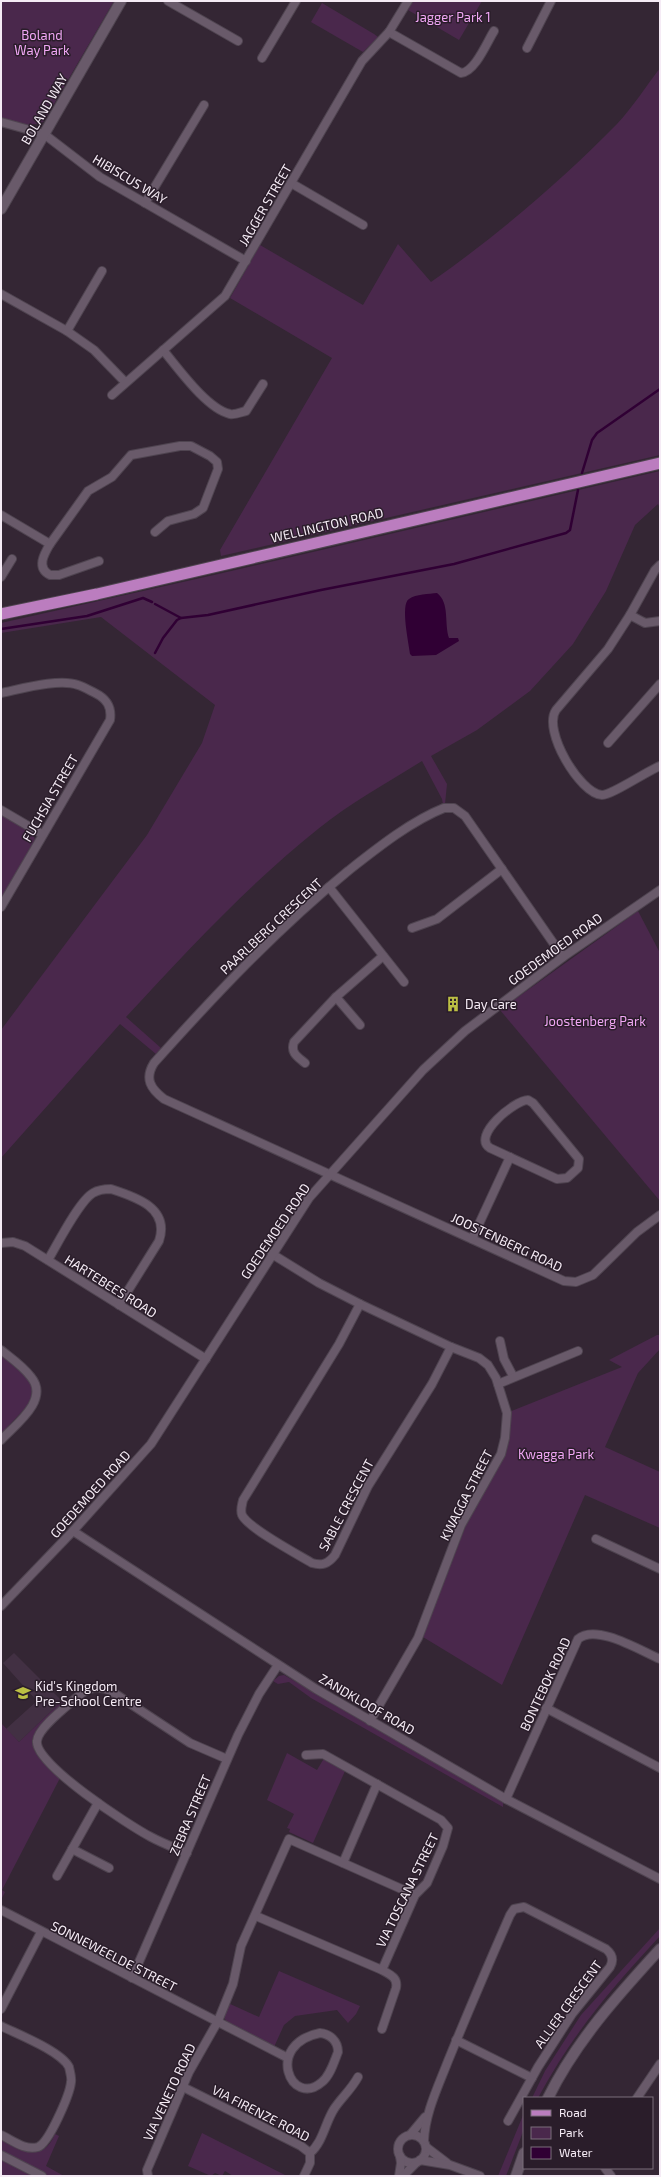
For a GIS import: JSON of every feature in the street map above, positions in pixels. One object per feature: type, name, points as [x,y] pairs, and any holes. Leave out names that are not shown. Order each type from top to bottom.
[{"type":"main road","name":"WELLINGTON ROAD","points":[[1,614],[75,599],[660,463]]},
{"type":"street","name":"BOLAND WAY","points":[[1,209],[121,1]]},
{"type":"street","points":[[168,1],[238,41]]},
{"type":"street","points":[[262,58],[296,1]]},
{"type":"street","name":"JAGGER STREET","points":[[112,395],[125,382],[222,300],[362,62],[389,32],[408,1]]},
{"type":"street","points":[[527,48],[551,1]]},
{"type":"street","points":[[389,32],[461,73],[467,72],[474,64],[494,31]]},
{"type":"street","points":[[145,203],[204,105]]},
{"type":"street","name":"HIBISCUS WAY","points":[[1,122],[44,134],[91,171],[246,261]]},
{"type":"street","points":[[291,183],[363,225]]},
{"type":"street","points":[[67,331],[102,271]]},
{"type":"street","points":[[1,294],[67,331],[94,350],[125,382]]},
{"type":"street","points":[[163,350],[201,394],[230,414],[246,411],[263,384]]},
{"type":"street","points":[[99,561],[59,575],[50,575],[44,570],[42,561],[50,544],[88,491],[112,477],[131,455],[180,446],[191,446],[201,450],[217,462],[218,469],[203,508],[194,514],[168,520],[155,532]]},
{"type":"street","points":[[1,515],[50,544]]},
{"type":"street","points":[[1,577],[12,559]]},
{"type":"street","points":[[660,565],[655,570],[630,615],[608,648],[555,712],[552,719],[556,739],[564,756],[584,786],[598,794],[613,792],[638,776],[660,766]]},
{"type":"street","points":[[630,615],[645,624],[660,621]]},
{"type":"street","name":"FUCHSIA STREET","points":[[1,693],[60,683],[71,683],[85,688],[106,700],[110,707],[110,720],[1,906]]},
{"type":"street","points":[[608,743],[660,685]]},
{"type":"street","name":"PAARLBERG CRESCENT","points":[[330,1173],[164,1099],[152,1088],[148,1075],[154,1063],[234,975],[264,945],[329,887],[391,838],[448,808],[454,808],[462,813],[563,957]]},
{"type":"street","points":[[1,810],[42,834]]},
{"type":"street","points":[[412,928],[437,919],[502,869]]},
{"type":"street","points":[[329,887],[404,982]]},
{"type":"street","name":"GOEDEMOED ROAD","points":[[1,1606],[73,1531],[151,1444],[308,1198],[444,1049],[563,957],[660,890]]},
{"type":"street","points":[[305,1063],[294,1054],[292,1048],[294,1042],[336,997],[384,956]]},
{"type":"street","points":[[336,997],[360,1025]]},
{"type":"street","points":[[528,1100],[533,1103],[578,1157],[580,1163],[569,1177],[560,1180],[510,1157],[488,1146],[485,1141],[485,1135],[502,1115],[521,1101],[528,1100]]},
{"type":"street","points":[[472,1239],[510,1157]]},
{"type":"street","name":"JOOSTENBERG ROAD","points":[[330,1173],[557,1279],[576,1282],[593,1275],[637,1232],[660,1215]]},
{"type":"street","points":[[48,1260],[84,1202],[93,1193],[105,1189],[111,1189],[148,1206],[159,1216],[163,1228],[162,1234],[119,1305]]},
{"type":"street","name":"HARTEBEES ROAD","points":[[1,1243],[19,1243],[206,1359]]},
{"type":"street","name":"KWAGGA STREET","points":[[272,1254],[319,1283],[360,1304],[451,1347],[479,1358],[488,1365],[498,1384],[507,1413],[505,1438],[501,1454],[461,1525],[418,1638],[370,1720]]},
{"type":"street","name":"SABLE CRESCENT","points":[[360,1304],[336,1350],[243,1500],[241,1507],[242,1514],[251,1525],[312,1563],[318,1565],[328,1563],[335,1555],[368,1486],[432,1384],[451,1347]]},
{"type":"street","points":[[500,1341],[504,1359],[514,1376]]},
{"type":"street","points":[[1,1350],[30,1374],[35,1383],[37,1393],[33,1406],[1,1440]]},
{"type":"street","points":[[498,1384],[514,1376],[578,1351]]},
{"type":"street","name":"ZANDKLOOF ROAD","points":[[73,1531],[278,1665],[370,1720],[506,1799],[660,1879]]},
{"type":"street","points":[[596,1539],[660,1569]]},
{"type":"street","name":"BONTEBOK ROAD","points":[[506,1799],[574,1644],[584,1634],[602,1634],[660,1659]]},
{"type":"street","name":"ZEBRA STREET","points":[[132,1978],[227,1759],[248,1714],[278,1665]]},
{"type":"street","points":[[187,1853],[152,1838],[98,1803],[56,1770],[41,1754],[36,1744],[37,1738],[43,1729],[88,1689],[100,1687],[106,1689],[190,1743],[227,1759]]},
{"type":"street","points":[[546,1708],[660,1768]]},
{"type":"street","points":[[306,1755],[323,1754],[377,1784],[344,1863],[415,1895]]},
{"type":"street","name":"VIA TOSCANA STREET","points":[[377,1784],[442,1820],[446,1825],[448,1834],[427,1883],[415,1895],[382,1970]]},
{"type":"street","points":[[57,1876],[98,1803]]},
{"type":"street","name":"VIA VENETO ROAD","points":[[148,2176],[147,2170],[150,2162],[183,2087],[194,2063],[218,2021],[233,1984],[241,1946],[256,1916],[289,1839],[344,1863]]},
{"type":"street","points":[[72,1849],[109,1868]]},
{"type":"street","name":"ALLIER CRESCENT","points":[[425,2144],[424,2129],[428,2111],[456,2040],[510,1915],[517,1907],[527,1907],[606,1949],[612,1958],[610,1967],[572,2014],[532,2078],[508,2121]]},
{"type":"street","name":"SONNEWEELDE STREET","points":[[1,1910],[41,1932],[288,2058]]},
{"type":"street","points":[[256,1916],[382,1970],[394,1977],[396,1985],[382,2029]]},
{"type":"street","points":[[1,2009],[41,1932]]},
{"type":"street","points":[[549,2097],[569,2061],[593,2026],[617,1996],[660,1948]]},
{"type":"street","points":[[1,2026],[61,2058],[68,2067],[71,2083],[50,2134],[42,2145],[32,2148],[25,2147],[1,2135]]},
{"type":"street","points":[[312,2035],[328,2035],[334,2040],[338,2048],[336,2058],[324,2081],[312,2087],[302,2087],[294,2082],[287,2069],[288,2058],[300,2042],[312,2035]]},
{"type":"street","points":[[456,2040],[532,2078]]},
{"type":"street","points":[[638,2097],[660,2064]]},
{"type":"street","name":"VIA FIRENZE ROAD","points":[[183,2087],[301,2146],[310,2153],[316,2147],[333,2111],[351,2090],[358,2077]]},
{"type":"street","name":"ALLIER CRESCENT","points":[[410,2135],[428,2111]]},
{"type":"street","points":[[399,2176],[401,2163],[398,2152],[399,2143],[406,2136],[410,2135],[419,2137],[450,2165]]},
{"type":"street","points":[[403,2176],[426,2153],[425,2144]]},
{"type":"street","points":[[304,2176],[310,2163],[310,2153]]},
{"type":"street","points":[[1,2155],[42,2176]]},
{"type":"street","points":[[516,2176],[523,2155]]},
{"type":"street","points":[[400,2156],[407,2162],[418,2161],[450,2165],[480,2176]]},
{"type":"shaded area","points":[[14,1653],[62,1701],[19,1742],[6,1729],[37,1701],[3,1663]]},
{"type":"green space","name":"Boland Way Park","points":[[1,1],[114,1],[44,121],[39,124],[33,124],[32,126],[1,119]]},
{"type":"green space","name":"Jagger Park 1","points":[[413,1],[482,1],[459,40],[408,10]]},
{"type":"green space","points":[[322,3],[378,37],[363,52],[311,22]]},
{"type":"green space","points":[[660,68],[660,455],[221,556],[220,550],[332,358],[230,298],[260,245],[363,305],[398,244],[431,282],[504,227],[573,167],[617,124],[634,104]]},
{"type":"green space","points":[[660,471],[660,508],[658,504],[635,525],[606,591],[573,644],[530,691],[477,730],[431,756],[447,784],[445,804],[443,804],[442,799],[422,761],[356,802],[318,829],[292,850],[219,919],[126,1017],[161,1048],[156,1054],[120,1024],[1,1158],[1,1030],[147,835],[202,743],[215,705],[101,617],[1,633],[1,623]]},
{"type":"green space","points":[[1,814],[30,830],[35,839],[1,900]]},
{"type":"green space","name":"Joostenberg Park","points":[[638,911],[660,953],[660,1201],[500,1010]]},
{"type":"green space","name":"Kwagga Park","points":[[657,1335],[660,1335],[660,1349],[638,1373],[605,1447],[660,1472],[660,1528],[585,1495],[502,1685],[423,1637],[466,1525],[504,1457],[509,1434],[509,1412],[622,1367],[609,1360]]},
{"type":"green space","points":[[1,1355],[28,1378],[34,1393],[29,1404],[1,1434]]},
{"type":"green space","points":[[284,1675],[503,1800],[503,1807],[311,1698],[289,1682],[278,1684],[273,1681],[279,1676]]},
{"type":"green space","points":[[62,1701],[64,1704],[42,1725],[33,1740],[33,1748],[38,1756],[60,1778],[2,1890],[5,1892],[1,1900],[1,1723],[19,1742]]},
{"type":"green space","points":[[287,1753],[317,1770],[323,1760],[327,1759],[345,1771],[313,1843],[289,1832],[290,1829],[287,1828],[294,1814],[267,1800]]},
{"type":"green space","points":[[660,1928],[660,1936],[609,1993],[579,2032],[539,2097],[532,2097],[545,2071],[581,2015]]},
{"type":"green space","points":[[279,1971],[360,2006],[356,2014],[348,2023],[337,2010],[295,2016],[284,2025],[274,2047],[227,2023],[224,2017],[228,2003],[259,2017]]},
{"type":"green space","points":[[523,2115],[523,2132],[506,2176],[498,2176]]},
{"type":"green space","points":[[202,2133],[287,2176],[233,2176],[225,2171],[222,2176],[215,2173],[211,2176],[188,2166]]},
{"type":"green space","points":[[55,2134],[59,2136],[46,2166],[64,2176],[1,2176],[1,2139],[24,2150],[38,2152],[50,2143]]},
{"type":"water","points":[[437,593],[444,602],[449,638],[458,638],[459,641],[436,655],[412,656],[410,654],[405,616],[406,602],[415,596]]},
{"type":"waterway","points":[[582,473],[592,440],[597,433],[660,389]]},
{"type":"waterway","points":[[155,653],[163,638],[177,620],[181,618],[208,615],[321,590],[454,564],[566,533],[570,530],[578,490]]},
{"type":"waterway","points":[[1,629],[87,616],[143,598],[152,602]]},
{"type":"waterway","points":[[155,604],[181,618]]},
{"type":"place","name":"Day Care","points":[[453,1004]]},
{"type":"place","name":"Kid's Kingdom Pre-School Centre","points":[[23,1693]]}]
